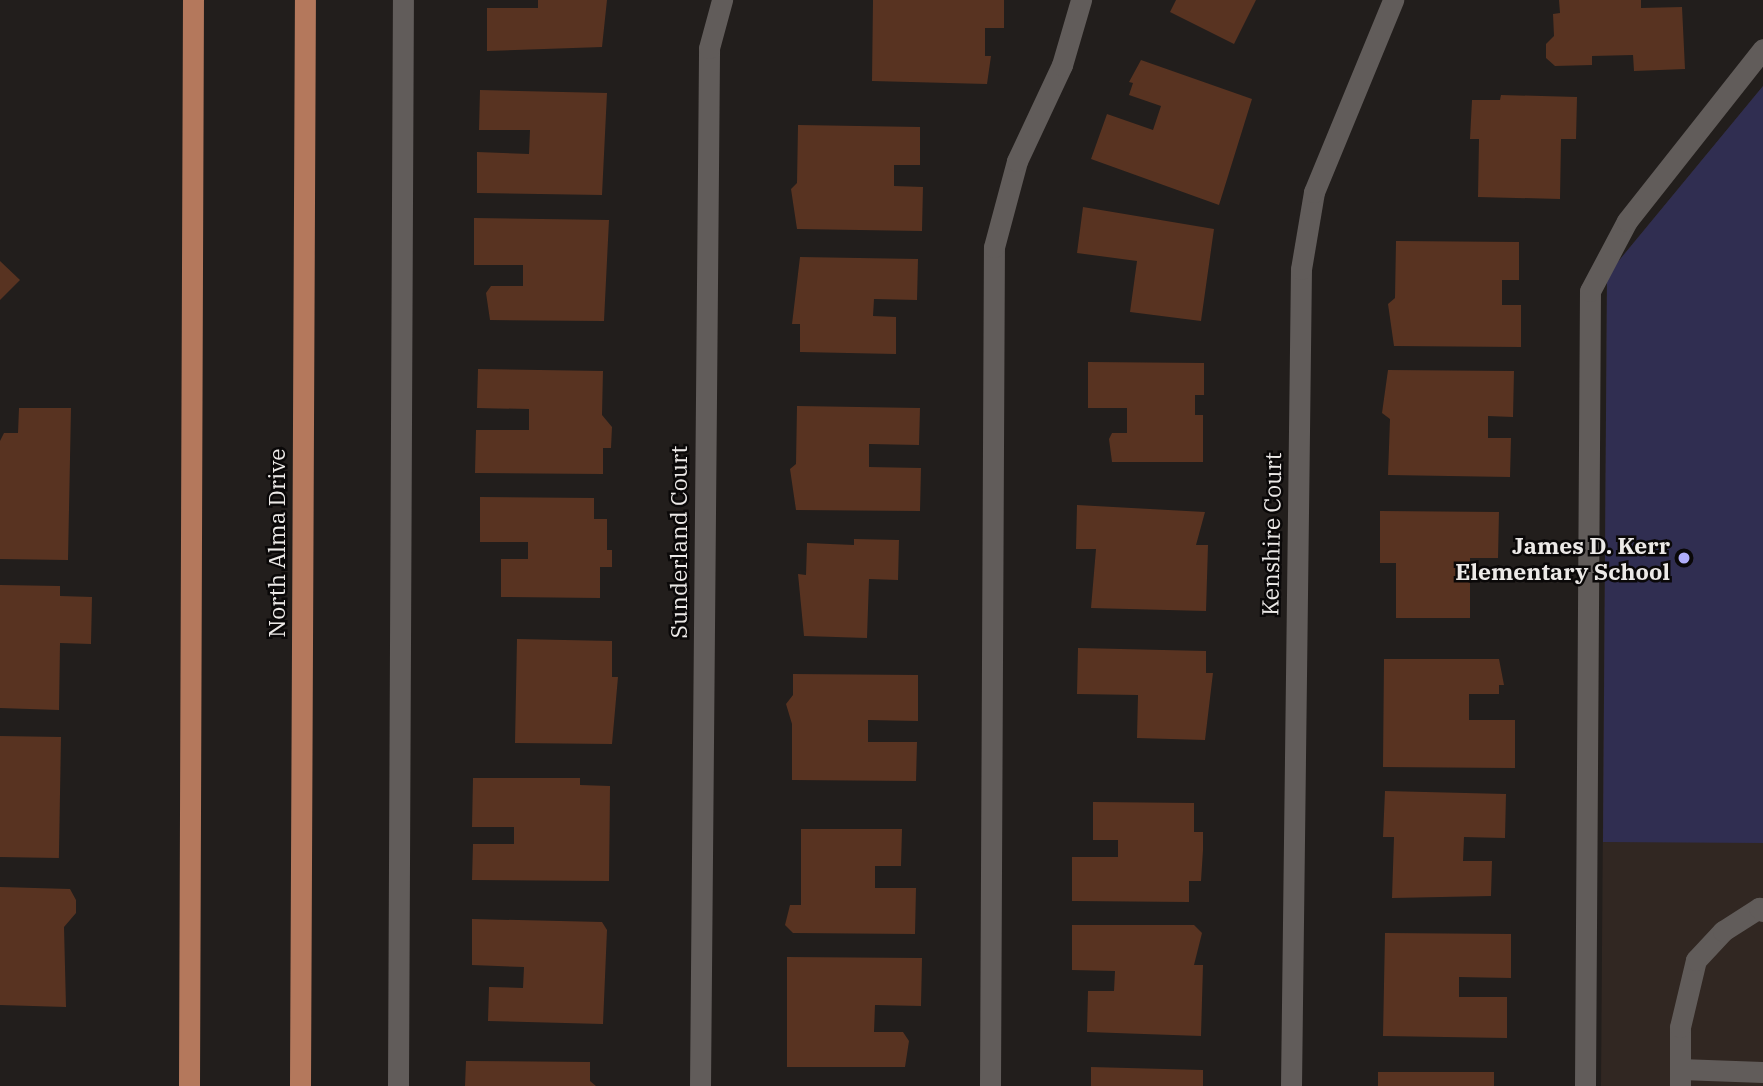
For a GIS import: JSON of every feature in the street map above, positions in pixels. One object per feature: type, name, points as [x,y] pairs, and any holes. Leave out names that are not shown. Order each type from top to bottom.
[{"type":"main road","points":[[189,1086],[192,0]]},
{"type":"main road","name":"North Alma Drive","points":[[300,1086],[305,0]]},
{"type":"street","points":[[398,1086],[403,0]]},
{"type":"street","name":"Sunderland Court","points":[[700,1086],[709,48],[722,0]]},
{"type":"street","points":[[990,1086],[994,247],[1017,161],[1062,65],[1081,0]]},
{"type":"street","name":"Kenshire Court","points":[[1291,1086],[1301,269],[1314,192],[1393,0]]},
{"type":"street","points":[[1585,1086],[1590,290],[1627,221],[1763,49]]},
{"type":"street","points":[[1762,908],[1723,931],[1696,960],[1680,1027],[1680,1077],[1763,1072]]},
{"type":"shaded area","name":"James D. Kerr Elementary School","points":[[1763,86],[1763,1086],[1601,1086],[1607,275]]},
{"type":"shaded area","name":"James D. Kerr Elementary School","points":[[1763,86],[1763,843],[1603,842],[1607,275]]},
{"type":"building","points":[[538,0],[607,0],[602,47],[487,51],[487,8],[538,8]]},
{"type":"building","points":[[873,0],[1004,0],[1004,28],[985,28],[985,56],[991,56],[987,84],[872,81]]},
{"type":"building","points":[[1176,0],[1256,0],[1234,44],[1170,12]]},
{"type":"building","points":[[1559,0],[1641,0],[1641,8],[1682,7],[1685,69],[1634,71],[1633,55],[1592,56],[1592,65],[1555,66],[1546,58],[1546,44],[1554,36],[1553,14],[1560,13]]},
{"type":"building","points":[[1141,60],[1252,99],[1219,205],[1091,159],[1107,114],[1153,130],[1161,106],[1129,95],[1133,83],[1129,82]]},
{"type":"building","points":[[480,90],[607,93],[602,195],[477,193],[477,152],[529,154],[530,130],[479,130]]},
{"type":"building","points":[[1501,95],[1577,97],[1576,139],[1561,139],[1560,199],[1478,197],[1479,139],[1470,139],[1472,100],[1500,100]]},
{"type":"building","points":[[798,125],[920,127],[920,165],[894,165],[894,186],[923,187],[922,231],[797,229],[791,189],[797,183]]},
{"type":"building","points":[[1083,207],[1214,229],[1201,321],[1130,312],[1137,261],[1077,253]]},
{"type":"building","points":[[474,218],[609,220],[604,321],[490,320],[486,293],[491,286],[523,286],[523,265],[474,265]]},
{"type":"building","points":[[1396,241],[1519,242],[1519,280],[1502,280],[1502,305],[1521,305],[1521,347],[1394,346],[1388,304],[1395,298]]},
{"type":"building","points":[[800,257],[918,259],[917,300],[874,299],[873,316],[896,317],[896,354],[800,352],[800,324],[792,324]]},
{"type":"building","points":[[0,261],[20,280],[0,300]]},
{"type":"building","points":[[1088,362],[1204,363],[1204,395],[1195,395],[1195,415],[1203,415],[1203,462],[1112,462],[1109,439],[1112,433],[1127,433],[1127,408],[1088,408]]},
{"type":"building","points":[[478,369],[603,371],[602,415],[612,427],[611,448],[603,448],[603,474],[475,473],[476,430],[529,430],[529,409],[477,408]]},
{"type":"building","points":[[1388,370],[1514,371],[1513,417],[1488,416],[1488,438],[1511,438],[1510,477],[1388,475],[1390,419],[1382,413]]},
{"type":"building","points":[[797,406],[920,408],[919,445],[869,444],[869,467],[921,468],[920,511],[796,510],[790,469],[796,464]]},
{"type":"building","points":[[19,408],[71,408],[68,560],[0,559],[0,441],[4,433],[18,433]]},
{"type":"building","points":[[480,497],[594,498],[594,519],[607,519],[607,550],[612,550],[612,567],[600,567],[600,598],[501,597],[501,559],[528,559],[528,542],[480,542]]},
{"type":"building","points":[[1077,505],[1205,512],[1196,545],[1208,545],[1206,611],[1091,608],[1096,549],[1076,549]]},
{"type":"building","points":[[1380,511],[1499,512],[1498,558],[1470,558],[1470,618],[1396,618],[1396,563],[1380,563]]},
{"type":"building","points":[[854,539],[899,540],[898,580],[869,579],[867,638],[804,636],[798,574],[806,575],[807,543],[854,545]]},
{"type":"building","points":[[0,585],[60,586],[60,596],[92,597],[91,644],[60,643],[59,710],[0,708]]},
{"type":"building","points":[[517,639],[612,641],[612,677],[618,677],[612,744],[515,743]]},
{"type":"building","points":[[1078,648],[1206,651],[1206,673],[1213,673],[1205,740],[1137,738],[1138,695],[1077,694]]},
{"type":"building","points":[[1384,659],[1499,659],[1504,685],[1499,685],[1499,694],[1469,694],[1469,720],[1515,720],[1515,768],[1383,767]]},
{"type":"building","points":[[793,674],[918,675],[918,721],[868,720],[868,742],[917,742],[916,781],[792,780],[792,724],[786,704],[793,695]]},
{"type":"building","points":[[0,736],[61,737],[59,858],[0,857]]},
{"type":"building","points":[[473,778],[580,778],[580,785],[610,786],[609,881],[472,880],[473,844],[514,844],[514,827],[472,827]]},
{"type":"building","points":[[1385,791],[1506,794],[1505,838],[1464,837],[1463,861],[1492,861],[1491,896],[1392,898],[1394,837],[1383,837]]},
{"type":"building","points":[[1093,802],[1194,803],[1194,832],[1203,832],[1203,850],[1201,881],[1189,881],[1189,902],[1072,901],[1072,857],[1118,857],[1118,840],[1093,840]]},
{"type":"building","points":[[801,829],[902,829],[901,866],[875,866],[875,888],[916,888],[915,934],[793,933],[785,925],[790,905],[801,905]]},
{"type":"building","points":[[0,887],[70,889],[76,900],[76,913],[64,927],[66,1007],[0,1005]]},
{"type":"building","points":[[472,919],[602,922],[607,930],[603,1024],[488,1021],[489,987],[523,988],[524,967],[472,965]]},
{"type":"building","points":[[1072,925],[1194,925],[1202,933],[1194,965],[1203,965],[1201,1036],[1087,1032],[1088,991],[1114,991],[1115,971],[1072,970]]},
{"type":"building","points":[[1385,933],[1511,934],[1511,978],[1459,977],[1459,997],[1507,997],[1507,1038],[1383,1036]]},
{"type":"building","points":[[787,957],[922,958],[921,1006],[875,1005],[874,1032],[903,1032],[909,1041],[905,1067],[787,1067]]},
{"type":"building","points":[[466,1061],[590,1062],[590,1081],[596,1086],[465,1086]]},
{"type":"building","points":[[1091,1067],[1203,1070],[1203,1086],[1091,1086]]},
{"type":"building","points":[[1378,1072],[1494,1072],[1494,1086],[1378,1086]]},
{"type":"place","name":"James D. Kerr Elementary School","points":[[1684,558]]}]
